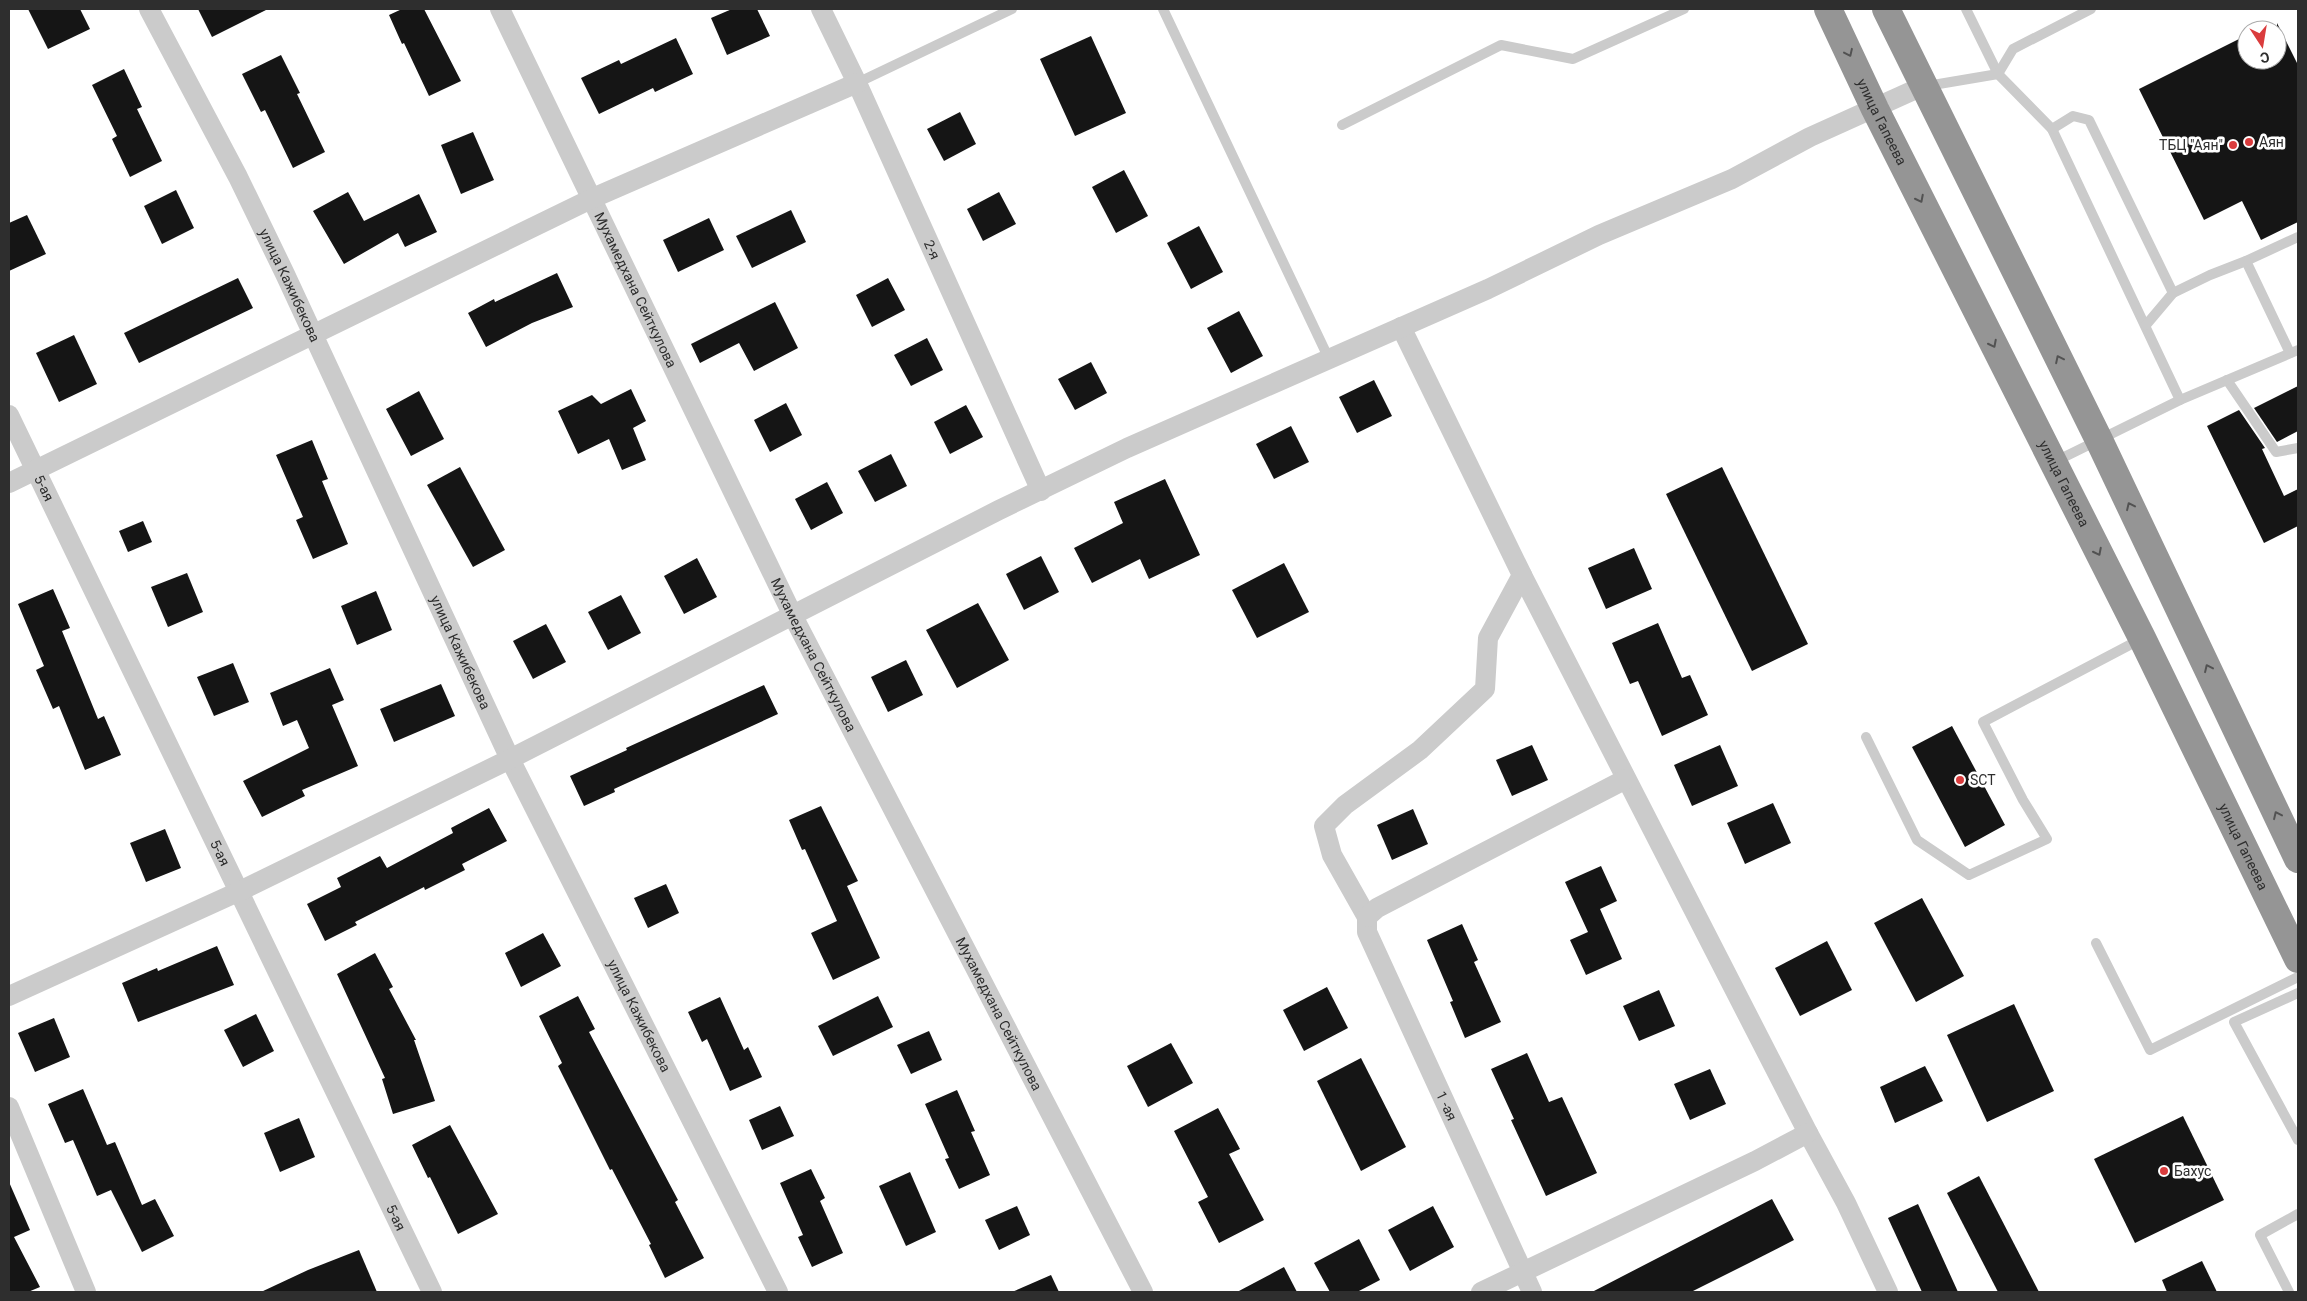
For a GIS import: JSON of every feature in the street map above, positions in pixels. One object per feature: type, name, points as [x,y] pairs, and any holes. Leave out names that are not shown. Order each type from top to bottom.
[{"type":"highway","name":"улица Гапеева","points":[[1828,9],[1874,109],[2142,638],[2298,959]]},
{"type":"highway","points":[[1886,9],[2099,440],[2298,859]]},
{"type":"street","name":"улица Кажибекова","points":[[149,9],[238,177],[314,335],[510,759],[778,1292]]},
{"type":"street","name":"Мухамедхана Сейткулова","points":[[500,9],[593,198],[793,616],[1143,1292]]},
{"type":"street","name":"2-я","points":[[821,9],[857,83],[1041,491]]},
{"type":"street","points":[[9,483],[593,198],[857,83]]},
{"type":"street","points":[[9,996],[240,891],[510,759],[999,510],[1126,448],[1401,327],[1599,236],[1732,179],[1810,137],[1923,86]]},
{"type":"street","points":[[1401,327],[1522,575],[1808,1133],[1846,1203],[1888,1292]]},
{"type":"street","name":"5-ая","points":[[9,415],[432,1292]]},
{"type":"street","name":"1 -ая","points":[[1522,575],[1488,638],[1485,689],[1420,750],[1345,805],[1324,826],[1332,855],[1367,917],[1367,932],[1532,1292]]},
{"type":"street","points":[[1367,917],[1378,908],[1626,779]]},
{"type":"street","points":[[9,1107],[86,1292]]},
{"type":"street","points":[[1481,1292],[1755,1161],[1808,1133]]},
{"type":"lane","points":[[857,83],[1012,9]]},
{"type":"lane","points":[[1163,9],[1329,359]]},
{"type":"lane","points":[[1342,125],[1501,45],[1573,59],[1684,9]]},
{"type":"lane","points":[[1966,9],[1998,74],[2052,129],[2180,400]]},
{"type":"lane","points":[[1923,86],[1998,74],[2013,49],[2091,9]]},
{"type":"lane","points":[[2052,129],[2073,116],[2089,120],[2173,293]]},
{"type":"lane","points":[[2146,325],[2173,293],[2298,237]]},
{"type":"lane","points":[[2053,463],[2180,400],[2294,352],[2246,261]]},
{"type":"lane","points":[[2227,380],[2276,452],[2298,448]]},
{"type":"lane","points":[[1866,737],[1917,840],[1969,875],[2047,839],[2023,800],[1983,722],[2142,638]]},
{"type":"lane","points":[[2096,943],[2150,1050],[2298,977]]},
{"type":"lane","points":[[2298,993],[2234,1022],[2298,1140]]},
{"type":"lane","points":[[2289,1292],[2260,1235],[2298,1214]]},
{"type":"building","points":[[28,9],[80,9],[90,29],[48,49]]},
{"type":"building","points":[[198,9],[268,9],[212,37]]},
{"type":"building","points":[[402,9],[424,9],[461,81],[429,96],[389,15]]},
{"type":"building","points":[[732,9],[757,9],[770,36],[727,55],[711,18]]},
{"type":"building","points":[[1091,36],[1126,113],[1075,136],[1040,59]]},
{"type":"building","points":[[676,38],[693,74],[655,92],[653,88],[599,114],[581,78],[619,60],[621,64]]},
{"type":"building","name":"ТБЦ \"Аян\"","points":[[2237,40],[2237,70],[2287,70],[2287,43],[2298,65],[2298,222],[2261,240],[2242,201],[2204,220],[2139,89]]},
{"type":"building","points":[[281,55],[300,93],[297,94],[325,152],[293,168],[265,110],[261,112],[242,74]]},
{"type":"building","points":[[124,69],[142,107],[137,109],[162,161],[130,177],[112,139],[117,136],[92,85]]},
{"type":"building","points":[[960,112],[976,144],[944,161],[927,129]]},
{"type":"building","points":[[473,132],[494,180],[461,194],[441,145]]},
{"type":"building","points":[[1124,170],[1148,216],[1116,233],[1092,187]]},
{"type":"building","points":[[176,190],[194,228],[162,244],[144,206]]},
{"type":"building","points":[[348,192],[364,221],[419,194],[437,232],[405,247],[398,233],[344,264],[313,211]]},
{"type":"building","points":[[999,192],[1016,224],[983,241],[967,209]]},
{"type":"building","points":[[791,210],[806,242],[752,268],[736,236]]},
{"type":"building","points":[[27,215],[46,254],[9,271],[9,223]]},
{"type":"building","points":[[709,218],[724,250],[678,272],[663,240]]},
{"type":"building","points":[[1199,226],[1223,272],[1191,289],[1167,243]]},
{"type":"building","points":[[557,273],[573,307],[532,323],[486,347],[468,313],[494,299],[495,302]]},
{"type":"building","points":[[238,278],[253,308],[139,363],[124,333]]},
{"type":"building","points":[[888,278],[905,310],[872,327],[856,295]]},
{"type":"building","points":[[775,302],[798,348],[754,371],[739,343],[700,363],[691,344]]},
{"type":"building","points":[[1239,311],[1263,356],[1231,373],[1207,328]]},
{"type":"building","points":[[74,335],[97,384],[59,402],[36,353]]},
{"type":"building","points":[[927,338],[943,370],[911,386],[894,355]]},
{"type":"building","points":[[1091,362],[1107,393],[1075,410],[1058,379]]},
{"type":"building","points":[[1374,380],[1392,416],[1357,433],[1339,397]]},
{"type":"building","points":[[2298,386],[2298,431],[2277,442],[2254,408]]},
{"type":"building","points":[[631,389],[646,421],[633,428],[646,460],[622,470],[609,439],[578,454],[558,411],[592,395],[601,404]]},
{"type":"building","points":[[419,391],[444,439],[411,456],[386,409]]},
{"type":"building","points":[[786,403],[802,435],[770,452],[754,420]]},
{"type":"building","points":[[966,405],[983,437],[950,454],[934,422]]},
{"type":"building","points":[[2239,410],[2265,448],[2262,449],[2284,496],[2298,489],[2298,526],[2264,543],[2207,426]]},
{"type":"building","points":[[1291,426],[1309,462],[1274,479],[1256,444]]},
{"type":"building","points":[[312,440],[328,479],[322,481],[348,544],[313,559],[296,520],[303,517],[276,455]]},
{"type":"building","points":[[891,454],[907,486],[875,502],[858,471]]},
{"type":"building","points":[[460,467],[505,550],[473,567],[427,485]]},
{"type":"building","points":[[1722,467],[1808,644],[1752,671],[1666,494]]},
{"type":"building","points":[[1165,479],[1200,555],[1149,579],[1140,559],[1092,583],[1074,548],[1123,523],[1114,502]]},
{"type":"building","points":[[827,482],[843,513],[811,530],[795,499]]},
{"type":"building","points":[[143,521],[152,542],[128,552],[119,531]]},
{"type":"building","points":[[1634,548],[1652,589],[1606,609],[1588,568]]},
{"type":"building","points":[[1041,556],[1059,592],[1024,610],[1006,574]]},
{"type":"building","points":[[697,558],[717,597],[684,614],[664,576]]},
{"type":"building","points":[[1284,563],[1309,612],[1257,638],[1232,590]]},
{"type":"building","points":[[187,573],[203,612],[168,627],[151,587]]},
{"type":"building","points":[[53,589],[70,628],[62,631],[98,719],[104,716],[121,755],[85,770],[59,706],[53,709],[36,670],[44,666],[18,604]]},
{"type":"building","points":[[376,591],[392,630],[357,645],[341,606]]},
{"type":"building","points":[[621,595],[641,633],[608,650],[588,612]]},
{"type":"building","points":[[978,603],[1009,660],[957,688],[926,630]]},
{"type":"building","points":[[1658,623],[1682,678],[1690,675],[1708,715],[1662,736],[1638,681],[1630,684],[1612,643]]},
{"type":"building","points":[[546,624],[566,662],[533,679],[513,641]]},
{"type":"building","points":[[906,660],[923,695],[888,712],[871,677]]},
{"type":"building","points":[[233,663],[249,702],[214,716],[197,677]]},
{"type":"building","points":[[330,668],[344,700],[332,705],[358,766],[302,790],[305,796],[262,817],[243,781],[309,748],[297,720],[283,726],[270,693]]},
{"type":"building","points":[[441,684],[455,716],[394,742],[380,709]]},
{"type":"building","points":[[764,685],[778,714],[614,789],[615,792],[584,806],[570,776],[627,750],[626,748]]},
{"type":"building","points":[[1952,726],[2005,825],[1965,847],[1912,747]]},
{"type":"building","points":[[1532,745],[1548,780],[1512,796],[1496,760]]},
{"type":"building","points":[[1720,745],[1738,786],[1692,806],[1674,765]]},
{"type":"building","points":[[1773,803],[1791,843],[1745,864],[1727,823]]},
{"type":"building","points":[[821,806],[858,881],[847,886],[880,958],[833,980],[811,933],[837,921],[805,849],[802,850],[789,820]]},
{"type":"building","points":[[489,808],[507,841],[462,864],[465,870],[425,890],[424,887],[355,922],[357,925],[325,941],[307,904],[341,887],[337,878],[380,856],[387,868],[453,833],[451,828]]},
{"type":"building","points":[[1413,809],[1428,844],[1392,860],[1377,825]]},
{"type":"building","points":[[165,829],[181,868],[146,882],[130,843]]},
{"type":"building","points":[[1601,866],[1617,901],[1600,909],[1622,959],[1586,975],[1570,940],[1588,932],[1565,882]]},
{"type":"building","points":[[666,884],[679,913],[648,928],[634,898]]},
{"type":"building","points":[[1922,898],[1964,976],[1916,1002],[1874,923]]},
{"type":"building","points":[[1462,924],[1478,960],[1474,962],[1501,1022],[1465,1038],[1450,1002],[1453,1001],[1427,940]]},
{"type":"building","points":[[543,933],[561,966],[521,987],[505,953]]},
{"type":"building","points":[[1827,941],[1852,990],[1800,1016],[1775,968]]},
{"type":"building","points":[[217,946],[234,985],[138,1022],[122,983],[157,968],[158,971]]},
{"type":"building","points":[[375,953],[393,987],[389,989],[416,1040],[414,1040],[435,1101],[393,1114],[382,1079],[385,1078],[337,974]]},
{"type":"building","points":[[1327,987],[1348,1028],[1304,1051],[1283,1010]]},
{"type":"building","points":[[1659,990],[1675,1026],[1639,1041],[1623,1006]]},
{"type":"building","points":[[578,996],[595,1029],[589,1032],[678,1200],[675,1202],[704,1258],[665,1278],[649,1245],[651,1244],[612,1169],[610,1170],[558,1066],[562,1063],[539,1016]]},
{"type":"building","points":[[878,996],[893,1027],[833,1056],[818,1026]]},
{"type":"building","points":[[720,997],[744,1050],[748,1047],[762,1077],[730,1091],[707,1039],[702,1042],[688,1012]]},
{"type":"building","points":[[2014,1004],[2054,1091],[1987,1122],[1947,1035]]},
{"type":"building","points":[[256,1014],[274,1051],[243,1067],[224,1030]]},
{"type":"building","points":[[54,1018],[70,1057],[35,1072],[18,1033]]},
{"type":"building","points":[[929,1031],[942,1060],[911,1074],[897,1045]]},
{"type":"building","points":[[1171,1043],[1193,1083],[1148,1107],[1127,1066]]},
{"type":"building","points":[[1527,1053],[1549,1102],[1562,1097],[1597,1173],[1546,1196],[1511,1120],[1514,1119],[1491,1069]]},
{"type":"building","points":[[1361,1058],[1406,1147],[1361,1171],[1317,1081]]},
{"type":"building","points":[[1925,1066],[1943,1101],[1895,1123],[1880,1087]]},
{"type":"building","points":[[1710,1069],[1726,1104],[1690,1120],[1674,1084]]},
{"type":"building","points":[[83,1089],[107,1145],[115,1142],[142,1205],[155,1199],[174,1236],[142,1252],[111,1190],[97,1196],[73,1140],[65,1143],[48,1104]]},
{"type":"building","points":[[957,1090],[975,1131],[971,1132],[990,1175],[959,1189],[945,1159],[949,1158],[925,1104]]},
{"type":"building","points":[[780,1106],[794,1136],[762,1150],[749,1120]]},
{"type":"building","points":[[1218,1108],[1240,1149],[1229,1154],[1264,1220],[1219,1243],[1198,1202],[1208,1197],[1174,1131]]},
{"type":"building","points":[[2183,1116],[2224,1200],[2135,1243],[2094,1159]]},
{"type":"building","points":[[299,1118],[315,1157],[280,1172],[264,1133]]},
{"type":"building","points":[[450,1125],[498,1214],[458,1234],[412,1145]]},
{"type":"building","points":[[811,1169],[825,1198],[820,1201],[843,1253],[812,1267],[798,1237],[803,1235],[780,1183]]},
{"type":"building","points":[[910,1172],[936,1232],[906,1246],[879,1186]]},
{"type":"building","points":[[1979,1176],[2039,1292],[1998,1292],[1947,1193]]},
{"type":"building","points":[[9,1182],[30,1230],[14,1237],[40,1287],[28,1292],[9,1292]]},
{"type":"building","points":[[1772,1199],[1794,1240],[1691,1292],[1592,1292]]},
{"type":"building","points":[[1918,1204],[1958,1292],[1922,1292],[1888,1218]]},
{"type":"building","points":[[1017,1206],[1030,1235],[999,1250],[985,1220]]},
{"type":"building","points":[[1433,1206],[1454,1247],[1410,1271],[1388,1230]]},
{"type":"building","points":[[1359,1239],[1380,1280],[1357,1292],[1330,1292],[1314,1263]]},
{"type":"building","points":[[359,1250],[377,1292],[261,1292],[308,1270]]},
{"type":"building","points":[[2202,1261],[2217,1292],[2167,1292],[2162,1280]]},
{"type":"building","points":[[1284,1267],[1297,1292],[1237,1292]]},
{"type":"building","points":[[1051,1275],[1059,1292],[1012,1292]]},
{"type":"place","name":"Аян","points":[[2249,142]]},
{"type":"place","name":"ТБЦ \"Аян\"","points":[[2233,145]]},
{"type":"place","name":"SCT","points":[[1960,780]]},
{"type":"place","name":"Бахус","points":[[2164,1171]]}]
